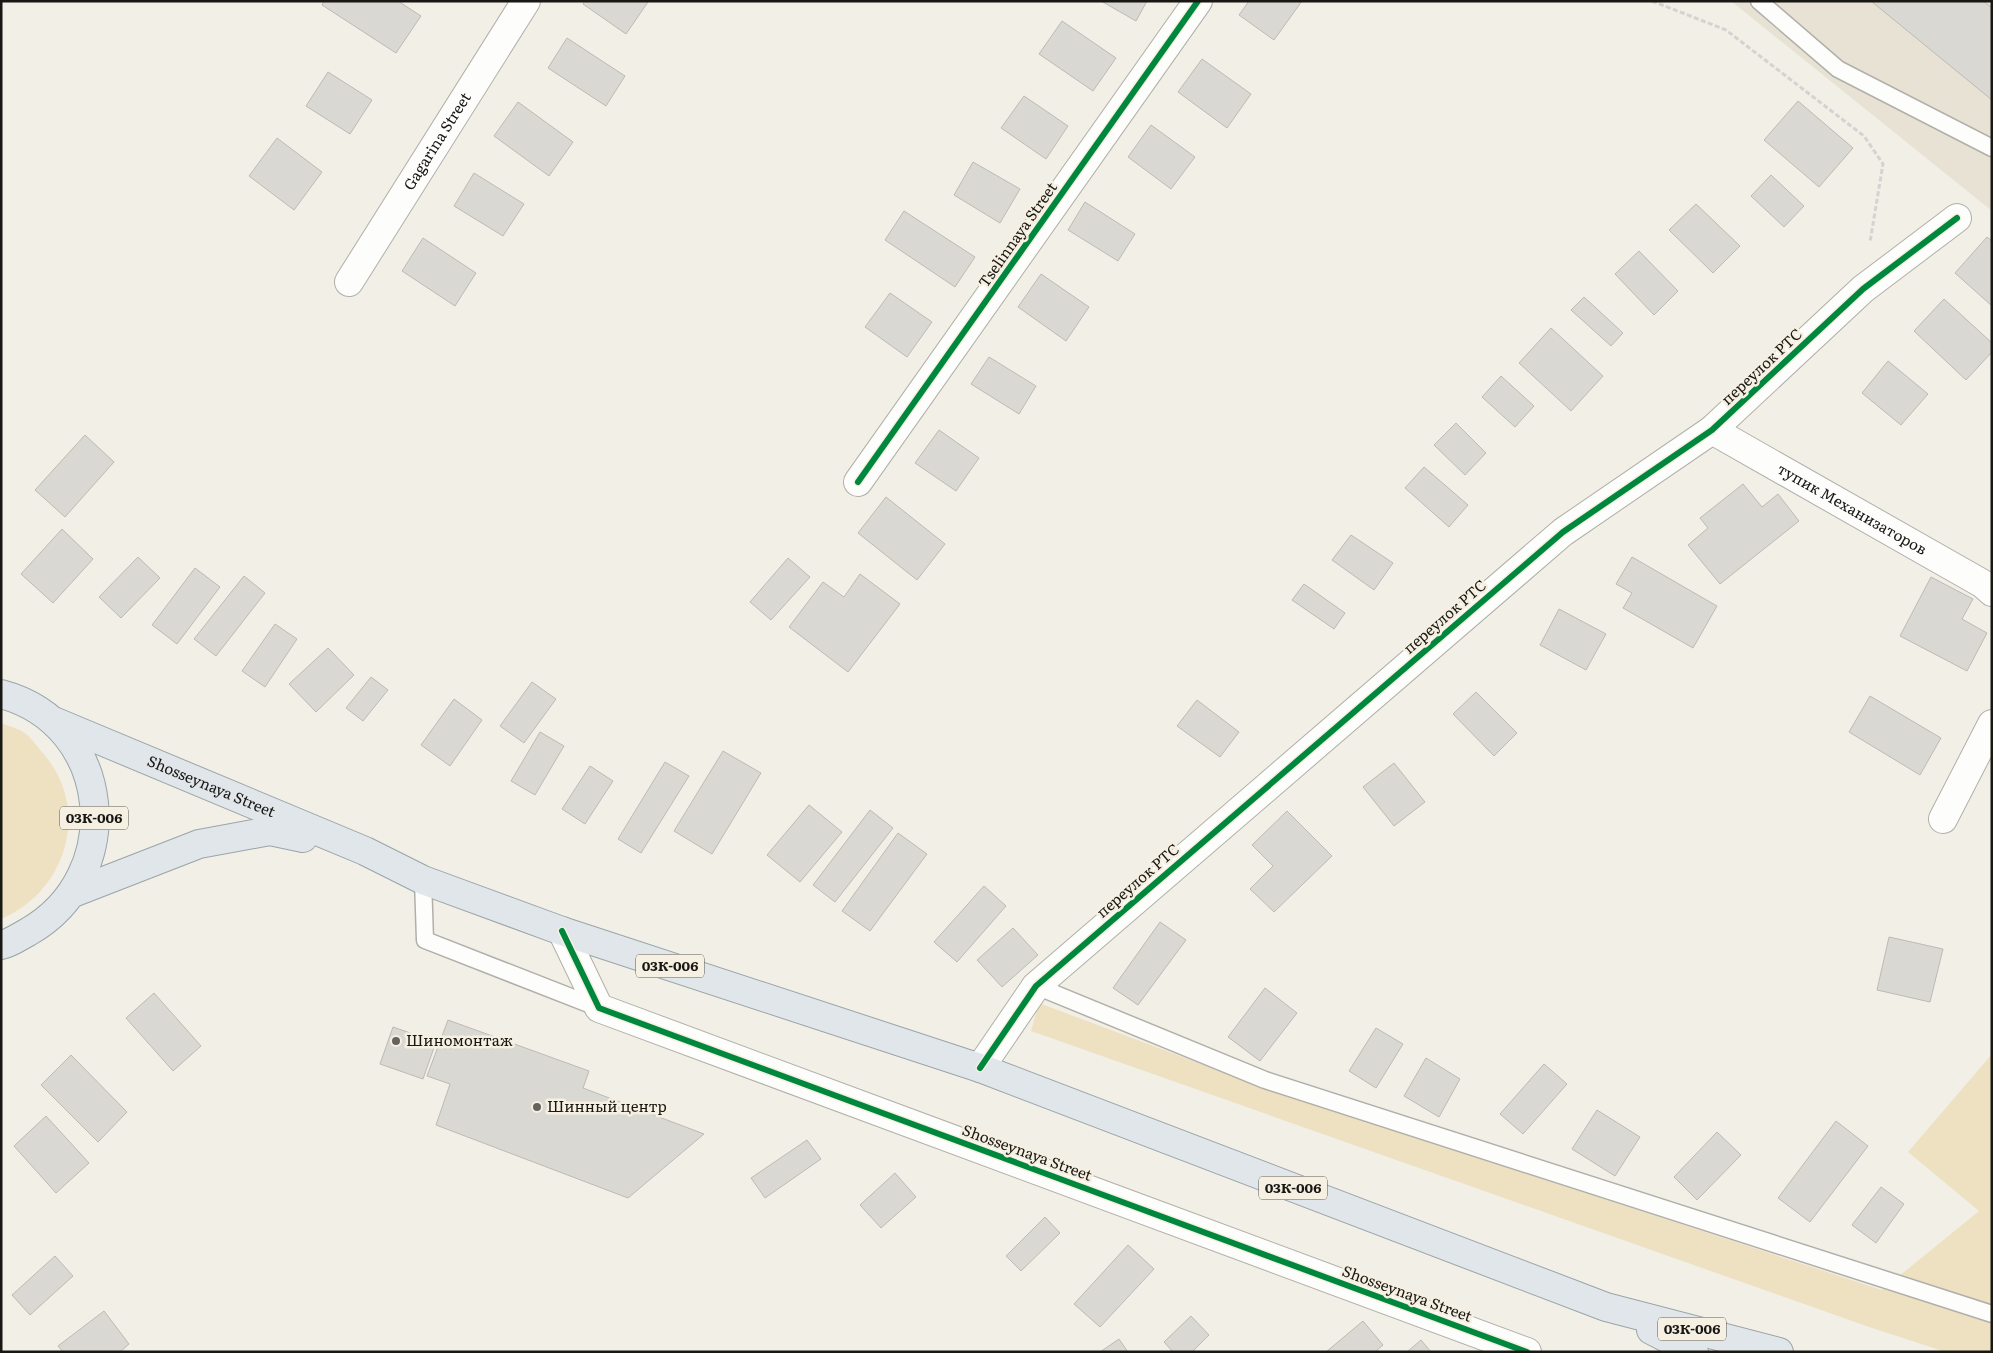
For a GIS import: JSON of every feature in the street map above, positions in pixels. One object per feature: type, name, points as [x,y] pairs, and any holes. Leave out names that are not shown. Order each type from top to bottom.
[{"type":"main road","name":"Shosseynaya Street","points":[[1,694],[18,699],[56,722],[365,851],[423,880],[562,931],[980,1068],[1606,1307],[1779,1352]]},
{"type":"main road","name":"Shosseynaya Street","points":[[1,945],[46,922],[73,893],[93,848],[94,793],[77,748],[56,722]]},
{"type":"main road","name":"Shosseynaya Street","points":[[73,893],[199,844],[270,831],[365,851]]},
{"type":"main road","points":[[1,965],[46,922]]},
{"type":"main road","points":[[1606,1307],[1694,1352]]},
{"type":"street","name":"Gagarina Street","points":[[349,282],[526,1]]},
{"type":"street","name":"Tselinnaya Street","points":[[858,482],[1198,1]]},
{"type":"street","name":"переулок РТС","points":[[980,1068],[1036,986],[1563,532],[1712,430],[1863,289],[1957,218]]},
{"type":"street","name":"тупик Механизаторов","points":[[1712,430],[1983,584],[1992,592]]},
{"type":"street","points":[[1943,819],[1992,724]]},
{"type":"street","points":[[562,931],[598,1008]]},
{"type":"street","name":"Shosseynaya Street","points":[[598,1008],[1527,1352]]},
{"type":"lane","points":[[1759,1],[1838,69],[1992,148]]},
{"type":"lane","points":[[423,880],[425,940],[598,1008]]},
{"type":"lane","points":[[1036,986],[1265,1080],[1992,1314]]},
{"type":"path","points":[[1652,1],[1726,30],[1864,136],[1883,164],[1863,289]]},
{"type":"shaded area","points":[[1731,1],[1992,1],[1992,211]]},
{"type":"shaded area","points":[[1,723],[18,729],[28,736],[57,773],[66,797],[68,821],[65,845],[57,868],[43,889],[24,906],[1,919]]},
{"type":"shaded area","points":[[1039,1003],[1265,1088],[1882,1290],[1979,1211],[1908,1152],[1992,1054],[1992,1352],[1946,1352],[1872,1328],[1031,1031]]},
{"type":"building","points":[[324,1],[398,1],[421,16],[396,53],[322,5]]},
{"type":"building","points":[[585,1],[648,2],[626,34],[583,4]]},
{"type":"building","points":[[1101,1],[1147,1],[1136,21]]},
{"type":"building","points":[[1249,1],[1302,1],[1274,40],[1239,15]]},
{"type":"building","points":[[1871,1],[1983,1],[1992,8],[1992,100]]},
{"type":"building","points":[[1062,21],[1116,58],[1093,91],[1039,54]]},
{"type":"building","points":[[567,38],[625,76],[606,106],[548,68]]},
{"type":"building","points":[[1202,59],[1251,94],[1227,128],[1178,92]]},
{"type":"building","points":[[328,72],[372,100],[350,134],[306,106]]},
{"type":"building","points":[[1024,96],[1068,126],[1046,159],[1001,128]]},
{"type":"building","points":[[1798,101],[1853,148],[1819,187],[1764,140]]},
{"type":"building","points":[[518,102],[573,142],[549,176],[494,136]]},
{"type":"building","points":[[1151,125],[1195,157],[1171,189],[1128,157]]},
{"type":"building","points":[[277,138],[322,172],[294,210],[249,176]]},
{"type":"building","points":[[973,162],[1020,189],[1000,223],[954,195]]},
{"type":"building","points":[[474,173],[524,204],[503,236],[454,206]]},
{"type":"building","points":[[1771,175],[1804,206],[1784,227],[1751,196]]},
{"type":"building","points":[[1085,202],[1135,234],[1118,261],[1068,230]]},
{"type":"building","points":[[1696,204],[1740,246],[1713,273],[1669,230]]},
{"type":"building","points":[[904,211],[975,257],[955,287],[885,240]]},
{"type":"building","points":[[1987,237],[1992,241],[1992,306],[1955,273]]},
{"type":"building","points":[[423,238],[476,273],[455,306],[402,271]]},
{"type":"building","points":[[1639,251],[1678,291],[1654,315],[1615,274]]},
{"type":"building","points":[[1041,274],[1089,307],[1066,341],[1018,307]]},
{"type":"building","points":[[890,293],[932,322],[907,357],[865,327]]},
{"type":"building","points":[[1584,297],[1623,333],[1611,346],[1571,310]]},
{"type":"building","points":[[1944,299],[1992,343],[1992,352],[1966,380],[1914,331]]},
{"type":"building","points":[[1551,328],[1603,376],[1571,411],[1519,363]]},
{"type":"building","points":[[989,357],[1036,386],[1019,414],[971,384]]},
{"type":"building","points":[[1888,361],[1928,394],[1901,425],[1862,393]]},
{"type":"building","points":[[1501,376],[1534,406],[1515,427],[1482,397]]},
{"type":"building","points":[[1456,423],[1486,453],[1465,475],[1434,445]]},
{"type":"building","points":[[939,430],[979,458],[956,491],[915,463]]},
{"type":"building","points":[[85,435],[114,462],[65,517],[35,490]]},
{"type":"building","points":[[1424,467],[1468,505],[1449,527],[1405,488]]},
{"type":"building","points":[[1743,484],[1762,507],[1778,494],[1799,521],[1720,584],[1688,545],[1708,528],[1700,518]]},
{"type":"building","points":[[886,497],[945,544],[917,580],[858,533]]},
{"type":"building","points":[[62,529],[93,559],[53,603],[21,574]]},
{"type":"building","points":[[1351,535],[1393,563],[1374,590],[1332,560]]},
{"type":"building","points":[[138,557],[160,578],[121,618],[99,597]]},
{"type":"building","points":[[1632,557],[1717,606],[1693,648],[1623,608],[1632,593],[1616,584]]},
{"type":"building","points":[[788,558],[810,577],[771,620],[750,602]]},
{"type":"building","points":[[195,568],[220,587],[177,644],[152,625]]},
{"type":"building","points":[[860,574],[900,604],[848,672],[789,627],[823,582],[844,597]]},
{"type":"building","points":[[244,576],[265,593],[216,656],[194,639]]},
{"type":"building","points":[[1931,577],[1973,599],[1962,619],[1987,633],[1967,671],[1900,636]]},
{"type":"building","points":[[1304,584],[1345,613],[1334,629],[1292,600]]},
{"type":"building","points":[[1559,609],[1606,634],[1586,670],[1540,645]]},
{"type":"building","points":[[275,624],[297,639],[265,687],[242,671]]},
{"type":"building","points":[[328,648],[354,675],[316,712],[289,684]]},
{"type":"building","points":[[371,677],[388,690],[363,721],[346,708]]},
{"type":"building","points":[[532,682],[556,699],[524,743],[500,726]]},
{"type":"building","points":[[1476,692],[1517,733],[1494,756],[1453,714]]},
{"type":"building","points":[[1870,696],[1941,738],[1920,775],[1849,732]]},
{"type":"building","points":[[454,699],[482,720],[450,766],[421,745]]},
{"type":"building","points":[[1197,700],[1239,732],[1220,757],[1177,726]]},
{"type":"building","points":[[540,732],[564,746],[535,795],[511,781]]},
{"type":"building","points":[[723,751],[761,773],[712,854],[674,831]]},
{"type":"building","points":[[665,762],[689,776],[641,853],[618,839]]},
{"type":"building","points":[[1394,763],[1425,802],[1394,826],[1363,787]]},
{"type":"building","points":[[590,766],[613,781],[585,824],[562,809]]},
{"type":"building","points":[[809,805],[842,832],[800,882],[767,855]]},
{"type":"building","points":[[870,810],[893,828],[835,902],[813,885]]},
{"type":"building","points":[[1287,811],[1332,856],[1274,912],[1250,889],[1273,866],[1252,845]]},
{"type":"building","points":[[898,833],[927,854],[870,931],[842,911]]},
{"type":"building","points":[[984,886],[1006,906],[957,962],[934,942]]},
{"type":"building","points":[[1160,922],[1186,940],[1138,1005],[1113,988]]},
{"type":"building","points":[[1013,928],[1038,955],[1002,987],[977,960]]},
{"type":"building","points":[[1889,937],[1943,949],[1930,1002],[1877,990]]},
{"type":"building","points":[[1265,988],[1297,1013],[1260,1061],[1228,1037]]},
{"type":"building","points":[[154,993],[201,1046],[173,1071],[126,1018]]},
{"type":"building","name":"Шинный центр","points":[[448,1020],[589,1071],[583,1088],[704,1134],[628,1198],[436,1125],[450,1084],[427,1076]]},
{"type":"building","points":[[393,1027],[436,1042],[423,1079],[380,1064]]},
{"type":"building","points":[[1376,1028],[1403,1044],[1376,1088],[1349,1071]]},
{"type":"building","points":[[71,1055],[127,1112],[98,1142],[41,1085]]},
{"type":"building","points":[[1426,1058],[1460,1079],[1439,1117],[1404,1096]]},
{"type":"building","points":[[1544,1064],[1567,1084],[1523,1134],[1500,1114]]},
{"type":"building","points":[[1597,1110],[1640,1137],[1615,1176],[1572,1149]]},
{"type":"building","points":[[46,1116],[89,1163],[56,1193],[14,1146]]},
{"type":"building","points":[[1836,1121],[1868,1146],[1810,1222],[1778,1198]]},
{"type":"building","points":[[1717,1132],[1741,1155],[1697,1200],[1674,1177]]},
{"type":"building","points":[[807,1140],[821,1159],[765,1198],[751,1178]]},
{"type":"building","points":[[895,1173],[916,1197],[881,1228],[860,1205]]},
{"type":"building","points":[[1881,1187],[1904,1204],[1876,1243],[1852,1225]]},
{"type":"building","points":[[1045,1217],[1060,1233],[1021,1271],[1006,1256]]},
{"type":"building","points":[[1128,1245],[1154,1269],[1100,1327],[1074,1304]]},
{"type":"building","points":[[55,1256],[73,1276],[30,1315],[12,1295]]},
{"type":"building","points":[[104,1311],[129,1344],[120,1352],[63,1352],[58,1346]]},
{"type":"building","points":[[1191,1316],[1209,1335],[1192,1352],[1173,1352],[1164,1342]]},
{"type":"building","points":[[1363,1321],[1383,1345],[1375,1352],[1326,1352]]},
{"type":"building","points":[[1119,1339],[1128,1352],[1100,1352]]},
{"type":"building","points":[[1421,1340],[1431,1352],[1407,1352]]},
{"type":"cycle path","points":[[858,482],[1198,1]]},
{"type":"cycle path","points":[[980,1068],[1036,986],[1563,532],[1712,430],[1863,289],[1957,218]]},
{"type":"cycle path","points":[[562,931],[599,1008],[1527,1352]]},
{"type":"place","name":"Шиномонтаж","points":[[396,1041]]},
{"type":"place","name":"Шинный центр","points":[[537,1107]]}]
